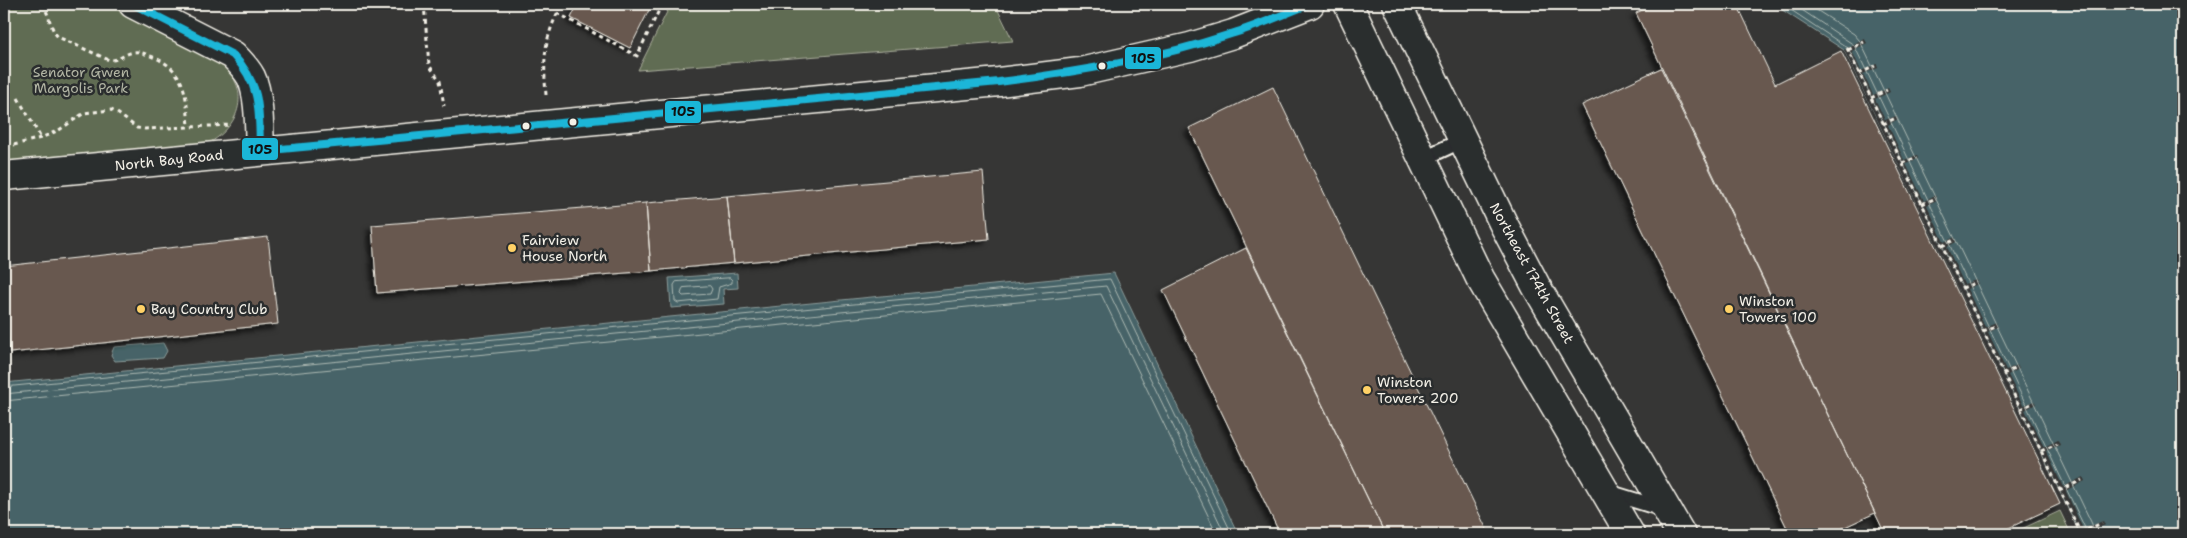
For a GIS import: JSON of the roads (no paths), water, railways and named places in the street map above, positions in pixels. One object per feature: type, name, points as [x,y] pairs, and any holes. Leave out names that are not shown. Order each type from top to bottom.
[{"type":"street","points":[[133,4],[233,55],[244,66],[251,78],[257,107],[260,151]]},
{"type":"street","name":"North Bay Road","points":[[4,176],[999,82],[1080,72],[1207,42],[1310,4]]},
{"type":"street","points":[[1348,4],[1480,278],[1630,534]]},
{"type":"street","name":"Northeast 174th Street","points":[[1397,4],[1504,225],[1536,286],[1680,534]]},
{"type":"lane","points":[[1422,159],[1463,140]]},
{"type":"lane","points":[[1604,491],[1667,510]]},
{"type":"water","points":[[1773,4],[2183,4],[2183,534],[2076,534],[1844,50]]},
{"type":"water","points":[[737,273],[738,288],[723,289],[724,304],[671,308],[669,278]]},
{"type":"water","points":[[1114,273],[1238,534],[4,534],[4,383]]},
{"type":"water","points":[[163,343],[167,351],[163,358],[115,361],[111,355],[114,347]]},
{"type":"place","name":"Fairview House North","points":[[512,248]]},
{"type":"place","name":"Bay Country Club","points":[[141,309]]},
{"type":"place","name":"Winston Towers 100","points":[[1729,309]]},
{"type":"place","name":"Winston Towers 200","points":[[1367,390]]},
{"type":"park label","name":"Senator Gwen Margolis Park","points":[[81,80]]}]
